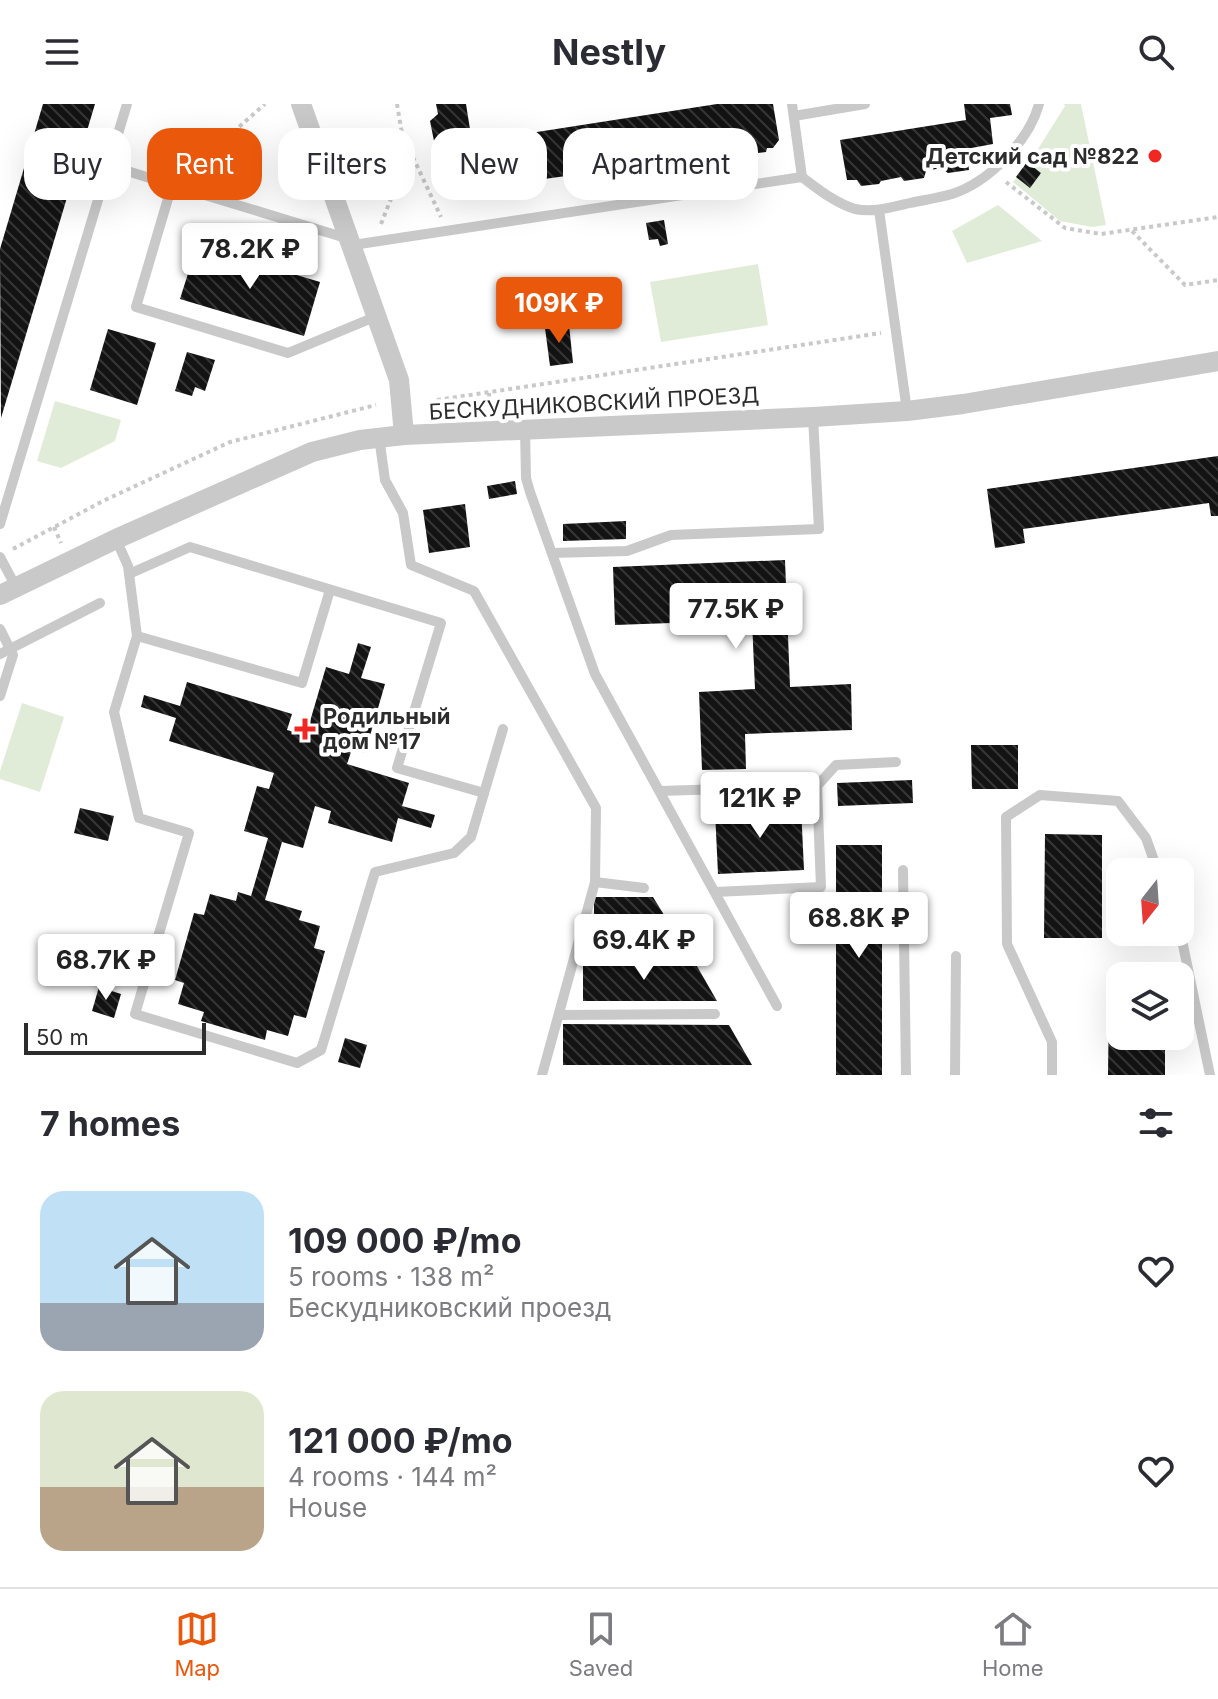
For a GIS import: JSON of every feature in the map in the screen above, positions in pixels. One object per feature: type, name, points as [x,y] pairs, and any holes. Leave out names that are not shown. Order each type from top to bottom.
[{"type":"street","points":[[301,104],[399,380],[404,435]]},
{"type":"street","name":"БЕСКУДНИКОВСКИЙ ПРОЕЗД","points":[[8,591],[312,452],[360,440],[404,435],[907,411],[1218,361]]},
{"type":"lane","points":[[120,128],[127,104]]},
{"type":"lane","points":[[792,104],[802,177]]},
{"type":"lane","points":[[794,116],[865,104]]},
{"type":"lane","points":[[223,200],[352,242],[802,177],[831,198],[856,209],[879,210],[953,194],[979,182],[1010,153],[1035,119],[1039,104]]},
{"type":"lane","points":[[0,524],[97,200]]},
{"type":"lane","points":[[168,200],[136,307],[288,353],[377,316]]},
{"type":"lane","points":[[879,210],[907,411]]},
{"type":"lane","points":[[552,553],[627,551],[671,535],[819,529],[813,417]]},
{"type":"lane","points":[[525,430],[526,478],[595,674],[777,1006]]},
{"type":"lane","points":[[379,437],[385,480],[403,513],[411,565],[474,591],[596,808],[595,882],[542,1075]]},
{"type":"lane","points":[[116,539],[128,566],[137,636],[114,712],[139,818],[189,833],[135,1014],[297,1063],[321,1050],[375,872],[454,853],[471,837],[503,729]]},
{"type":"lane","points":[[129,574],[190,547],[441,623],[397,768],[484,793]]},
{"type":"lane","points":[[0,557],[8,591]]},
{"type":"lane","points":[[137,636],[302,683],[330,590]]},
{"type":"lane","points":[[5,651],[100,603]]},
{"type":"lane","points":[[0,629],[5,651]]},
{"type":"lane","points":[[0,696],[13,655],[5,651]]},
{"type":"lane","points":[[715,892],[821,887],[817,786],[836,765],[896,762]]},
{"type":"lane","points":[[660,791],[817,786]]},
{"type":"lane","points":[[1052,1075],[1052,1042],[1007,944],[1006,817],[1040,795],[1118,801],[1146,838],[1153,858]]},
{"type":"lane","points":[[903,870],[906,1075]]},
{"type":"lane","points":[[595,882],[644,888]]},
{"type":"lane","points":[[1183,946],[1210,1075]]},
{"type":"lane","points":[[577,949],[683,948]]},
{"type":"lane","points":[[955,1075],[956,956]]},
{"type":"lane","points":[[559,1015],[715,1014]]},
{"type":"path","points":[[238,128],[265,104]]},
{"type":"path","points":[[397,104],[401,128]]},
{"type":"path","points":[[415,161],[448,230]]},
{"type":"path","points":[[991,170],[1065,228],[1101,234],[1218,217]]},
{"type":"path","points":[[374,241],[390,200]]},
{"type":"path","points":[[1130,229],[1185,285],[1218,280]]},
{"type":"path","points":[[437,400],[896,331]]},
{"type":"path","points":[[489,393],[490,413]]},
{"type":"path","points":[[13,549],[103,501],[230,442],[376,405]]},
{"type":"path","points":[[54,527],[63,547]]},
{"type":"green space","points":[[1064,104],[1081,104],[1106,225],[1092,227],[1060,221],[1013,182],[1033,157]]},
{"type":"green space","points":[[998,205],[1042,241],[967,263],[952,231]]},
{"type":"green space","points":[[758,264],[768,325],[661,342],[650,282]]},
{"type":"green space","points":[[55,401],[121,420],[115,441],[61,468],[37,461]]},
{"type":"green space","points":[[22,703],[64,717],[40,792],[0,779]]},
{"type":"building","points":[[43,104],[95,104],[88,128],[36,128]]},
{"type":"building","points":[[436,104],[466,104],[470,128],[431,128],[430,121],[438,114]]},
{"type":"building","points":[[717,104],[773,104],[779,140],[773,148],[758,153],[758,128],[563,128],[563,176],[547,179],[547,130]]},
{"type":"building","points":[[964,104],[1010,104],[1012,115],[990,118],[993,144],[966,149],[969,170],[948,173],[941,168],[926,171],[924,178],[904,181],[901,177],[861,186],[857,180],[847,180],[840,140],[966,120]]},
{"type":"building","points":[[1027,162],[1041,173],[1030,188],[1016,177]]},
{"type":"building","points":[[24,168],[24,200],[66,200],[1,418],[0,249]]},
{"type":"building","points":[[664,220],[668,244],[660,246],[658,239],[649,240],[646,223]]},
{"type":"building","points":[[197,245],[320,282],[304,336],[180,299]]},
{"type":"building","points":[[569,325],[573,363],[550,366],[545,328]]},
{"type":"building","points":[[108,329],[156,343],[137,405],[90,390]]},
{"type":"building","points":[[187,352],[215,360],[205,391],[195,387],[192,396],[175,391]]},
{"type":"building","points":[[1218,456],[1218,516],[1211,516],[1209,503],[1023,529],[1025,543],[995,548],[987,489]]},
{"type":"building","points":[[515,481],[517,494],[489,499],[487,486]]},
{"type":"building","points":[[465,504],[470,547],[429,553],[423,510]]},
{"type":"building","points":[[626,521],[626,539],[563,541],[563,524]]},
{"type":"building","points":[[785,560],[790,687],[851,684],[852,730],[745,734],[746,769],[702,770],[699,692],[755,689],[752,620],[732,621],[731,608],[671,610],[671,623],[615,625],[613,567]]},
{"type":"building","points":[[358,643],[371,647],[361,678],[385,684],[365,753],[352,749],[347,764],[409,783],[402,806],[435,815],[431,828],[398,818],[392,842],[328,823],[331,811],[315,806],[303,848],[282,842],[265,900],[302,911],[299,920],[320,926],[314,948],[325,951],[306,1018],[294,1015],[288,1036],[267,1030],[265,1040],[201,1021],[204,1012],[178,1004],[184,983],[175,980],[194,913],[204,915],[210,894],[236,901],[238,892],[251,896],[268,838],[244,831],[257,786],[269,789],[274,773],[169,741],[176,718],[141,707],[144,695],[180,706],[187,682],[292,714],[287,730],[306,735],[326,667],[349,674]]},
{"type":"building","points":[[971,745],[1018,745],[1018,789],[972,789]]},
{"type":"building","points":[[912,780],[913,803],[838,806],[837,783]]},
{"type":"building","points":[[801,807],[804,870],[718,874],[715,811]]},
{"type":"building","points":[[80,808],[114,816],[108,841],[74,833]]},
{"type":"building","points":[[1045,834],[1102,835],[1102,938],[1044,938]]},
{"type":"building","points":[[836,845],[882,845],[882,1075],[836,1075]]},
{"type":"building","points":[[594,897],[653,897],[677,936],[594,936]]},
{"type":"building","points":[[583,961],[694,961],[717,1001],[583,1001]]},
{"type":"building","points":[[99,987],[121,994],[114,1018],[92,1011]]},
{"type":"building","points":[[563,1024],[729,1025],[752,1065],[563,1065]]},
{"type":"building","points":[[345,1038],[367,1045],[360,1068],[338,1062]]},
{"type":"building","points":[[1108,1050],[1165,1050],[1165,1075],[1108,1075]]},
{"type":"place","name":"Детский сад №822","points":[[1155,156]]},
{"type":"place","name":"Родильный дом №17","points":[[305,729]]}]
